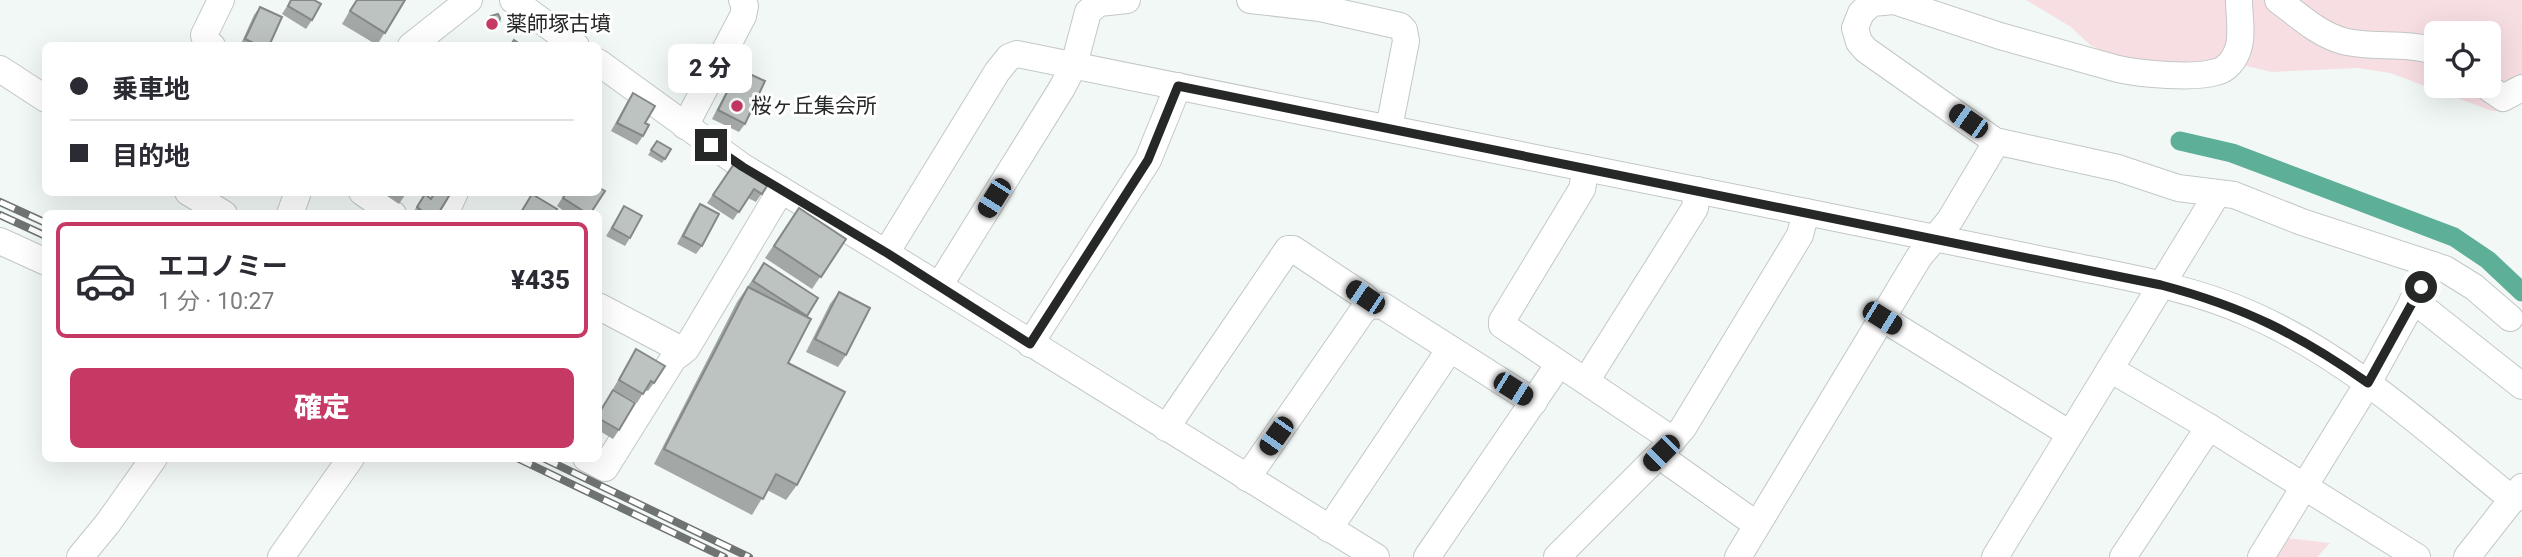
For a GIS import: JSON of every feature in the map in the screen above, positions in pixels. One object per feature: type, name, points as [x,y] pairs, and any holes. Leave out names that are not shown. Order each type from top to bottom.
[{"type":"street","points":[[206,42],[204,35],[221,0]]},
{"type":"street","points":[[416,42],[469,0]]},
{"type":"street","points":[[513,0],[571,42]]},
{"type":"street","points":[[939,286],[1074,65],[1088,12],[1107,1],[1127,0]]},
{"type":"street","points":[[1250,0],[1320,8],[1400,26],[1404,30],[1406,41],[1389,128]]},
{"type":"street","points":[[2239,0],[2239,47],[2234,58],[2218,72],[2193,74],[2135,73],[2118,69],[2000,36],[1894,1],[1881,1],[1867,7],[1861,13],[1855,28],[1859,43],[1866,50],[1995,141],[2118,168],[2178,188],[2234,195],[2294,219],[2433,265],[2465,281],[2510,318]]},
{"type":"street","points":[[2278,0],[2320,32],[2346,42],[2424,48]]},
{"type":"street","points":[[685,126],[743,8]]},
{"type":"street","points":[[887,253],[997,72],[1009,57],[1017,54],[1934,237],[2161,285],[2245,312],[2326,353],[2518,494],[2467,557]]},
{"type":"street","points":[[602,65],[743,167],[887,253],[1376,557]]},
{"type":"street","points":[[0,69],[42,96]]},
{"type":"street","points":[[1030,344],[1148,160],[1178,86]]},
{"type":"street","points":[[2501,97],[2522,88]]},
{"type":"street","points":[[1738,557],[1919,257],[1950,220],[1995,141]]},
{"type":"street","points":[[1586,168],[1582,189],[1502,325],[1662,431],[1671,464],[1757,525]]},
{"type":"street","points":[[594,462],[605,468],[673,359],[687,349],[781,190]]},
{"type":"street","points":[[1586,382],[1695,208],[1697,190]]},
{"type":"street","points":[[1995,557],[2214,199],[2214,193]]},
{"type":"street","points":[[195,196],[217,210]]},
{"type":"street","points":[[368,196],[387,210]]},
{"type":"street","points":[[1557,557],[1667,447],[1800,235],[1806,212]]},
{"type":"street","points":[[0,241],[42,260]]},
{"type":"street","points":[[1166,428],[1288,249],[1293,249],[1365,297],[1370,304],[1383,306],[1534,402]]},
{"type":"street","points":[[2261,557],[2368,383],[2433,265]]},
{"type":"street","points":[[2412,302],[2421,306],[2522,386]]},
{"type":"street","points":[[1247,478],[1370,304]]},
{"type":"street","points":[[602,308],[676,347],[681,353]]},
{"type":"street","points":[[1882,318],[2070,434]]},
{"type":"street","points":[[1329,528],[1450,349]]},
{"type":"street","points":[[1427,557],[1559,364]]},
{"type":"street","points":[[2110,369],[2209,427],[2417,557]]},
{"type":"street","points":[[2123,557],[2209,427]]},
{"type":"street","points":[[79,557],[108,523],[151,462]]},
{"type":"street","points":[[281,557],[348,462]]},
{"type":"shaded area","points":[[2026,0],[2522,0],[2522,103],[2501,111],[2492,111],[2457,98],[2501,98],[2501,21],[2424,21],[2424,86],[2390,73],[2358,68],[2272,72],[2242,65],[2158,65],[2116,58],[2090,45],[2071,27]]},
{"type":"shaded area","points":[[2287,538],[2330,543],[2317,557],[2275,557]]},
{"type":"building","points":[[291,0],[314,0],[321,4],[312,20],[288,6]]},
{"type":"building","points":[[357,0],[405,0],[385,33],[350,11]]},
{"type":"building","points":[[260,7],[282,17],[271,42],[251,42],[245,39]]},
{"type":"building","points":[[498,14],[499,23],[492,24],[491,16]]},
{"type":"building","name":"桜ヶ丘集会所","points":[[739,69],[765,81],[745,124],[718,110]]},
{"type":"building","points":[[633,93],[655,106],[645,123],[649,125],[643,136],[617,123]]},
{"type":"building","points":[[657,141],[671,149],[665,159],[651,150]]},
{"type":"building","points":[[734,164],[767,186],[762,194],[754,189],[739,212],[713,195]]},
{"type":"building","points":[[424,196],[431,199],[433,196],[449,196],[440,210],[421,210],[417,207]]},
{"type":"building","points":[[531,196],[557,209],[556,210],[522,210]]},
{"type":"building","points":[[602,196],[593,210],[582,210],[563,198]]},
{"type":"building","points":[[700,204],[719,214],[702,246],[683,236]]},
{"type":"building","points":[[624,206],[642,216],[630,238],[612,228]]},
{"type":"building","points":[[799,208],[846,239],[821,277],[774,246]]},
{"type":"building","points":[[764,263],[818,298],[807,316],[753,281]]},
{"type":"building","points":[[748,287],[811,319],[788,363],[845,392],[797,485],[776,474],[763,499],[664,449]]},
{"type":"building","points":[[839,292],[870,308],[846,355],[815,339]]},
{"type":"building","points":[[636,349],[665,366],[643,394],[619,380]]},
{"type":"building","points":[[613,390],[635,403],[619,430],[602,420],[602,408]]},
{"type":"waterway","points":[[2180,141],[2232,153],[2454,237],[2488,260],[2522,292]]},
{"type":"railway","points":[[0,202],[42,221]]},
{"type":"railway","points":[[0,215],[42,234]]},
{"type":"railway","points":[[525,462],[724,557]]},
{"type":"railway","points":[[551,462],[749,557]]},
{"type":"place","name":"薬師塚古墳","points":[[492,24]]},
{"type":"place","name":"桜ヶ丘集会所","points":[[737,106]]},
{"type":"route","points":[[711,145],[1030,344],[1148,160],[1178,86],[2161,285],[2203,296],[2290,332],[2326,353],[2368,383],[2421,287]]}]
